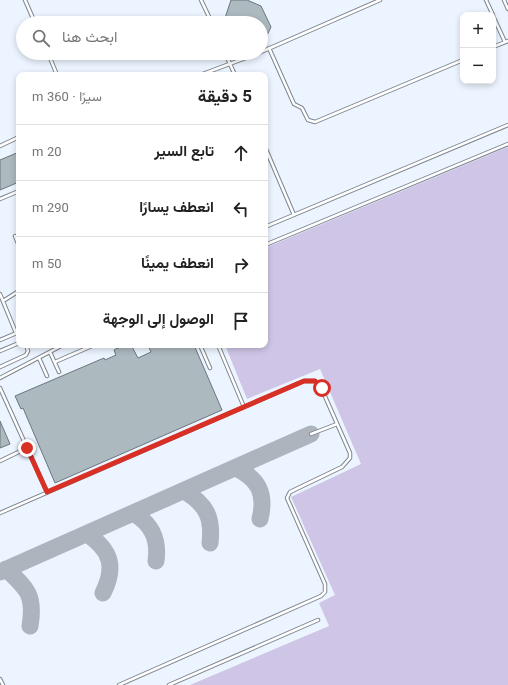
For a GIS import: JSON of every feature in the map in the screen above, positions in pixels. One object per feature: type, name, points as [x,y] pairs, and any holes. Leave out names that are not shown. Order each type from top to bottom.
[{"type":"lane","points":[[25,0],[32,16]]},
{"type":"lane","points":[[201,0],[209,16]]},
{"type":"lane","points":[[380,0],[269,48],[293,103],[302,108],[308,120],[315,122],[460,61]]},
{"type":"lane","points":[[486,0],[492,12]]},
{"type":"lane","points":[[504,0],[508,9]]},
{"type":"lane","points":[[496,21],[506,42],[496,46]]},
{"type":"lane","points":[[51,60],[56,72]]},
{"type":"lane","points":[[228,60],[234,72]]},
{"type":"lane","points":[[209,72],[242,60]]},
{"type":"lane","points":[[268,226],[508,125]]},
{"type":"lane","points":[[0,146],[16,138]]},
{"type":"lane","points":[[268,244],[508,144]]},
{"type":"lane","points":[[268,154],[294,215]]},
{"type":"lane","points":[[0,199],[16,192]]},
{"type":"lane","points":[[3,301],[16,293]]},
{"type":"lane","points":[[0,294],[16,330]]},
{"type":"lane","points":[[0,340],[16,332]]},
{"type":"lane","points":[[0,351],[16,344]]},
{"type":"lane","points":[[0,367],[26,356],[28,351],[27,348]]},
{"type":"lane","points":[[0,378],[57,348]]},
{"type":"lane","points":[[55,362],[85,348]]},
{"type":"lane","points":[[201,348],[210,368]]},
{"type":"lane","points":[[219,348],[244,407]]},
{"type":"lane","points":[[50,352],[59,372]]},
{"type":"lane","points":[[39,358],[48,376]]},
{"type":"lane","points":[[0,513],[304,381],[311,380],[320,385],[350,453],[349,461],[342,467],[293,490],[287,498],[325,584],[326,589],[323,594],[119,685]]},
{"type":"lane","points":[[0,388],[47,492]]},
{"type":"lane","points":[[311,434],[337,424]]},
{"type":"lane","points":[[0,461],[27,448]]},
{"type":"lane","points":[[169,685],[318,620]]},
{"type":"lane","points":[[0,679],[3,685]]},
{"type":"shaded area","points":[[508,147],[508,685],[190,685],[329,626],[319,603],[335,595],[291,497],[361,464],[320,369],[247,399],[226,348],[268,348],[268,247]]},
{"type":"building","points":[[231,0],[247,0],[261,6],[266,16],[226,16]]},
{"type":"building","points":[[268,21],[271,27],[268,33]]},
{"type":"building","points":[[16,153],[16,183],[0,190],[0,160]]},
{"type":"building","points":[[118,348],[133,348],[138,358],[151,352],[149,348],[195,348],[222,410],[55,483],[23,408],[21,409],[15,396],[104,358],[105,360],[116,355],[114,350]]},
{"type":"building","points":[[0,421],[10,444],[0,448]]},
{"type":"taxiway","points":[[0,572],[311,434]]},
{"type":"taxiway","points":[[236,468],[250,477],[259,488],[262,502],[260,519]]},
{"type":"taxiway","points":[[184,491],[203,506],[209,519],[211,534],[210,543]]},
{"type":"taxiway","points":[[133,513],[140,517],[153,533],[157,553],[156,561]]},
{"type":"taxiway","points":[[87,534],[101,546],[109,560],[109,575],[103,593]]},
{"type":"taxiway","points":[[6,569],[20,582],[28,594],[31,607],[30,626]]},
{"type":"route","points":[[27,448],[47,492],[304,381],[311,380],[318,382],[322,388]]}]
